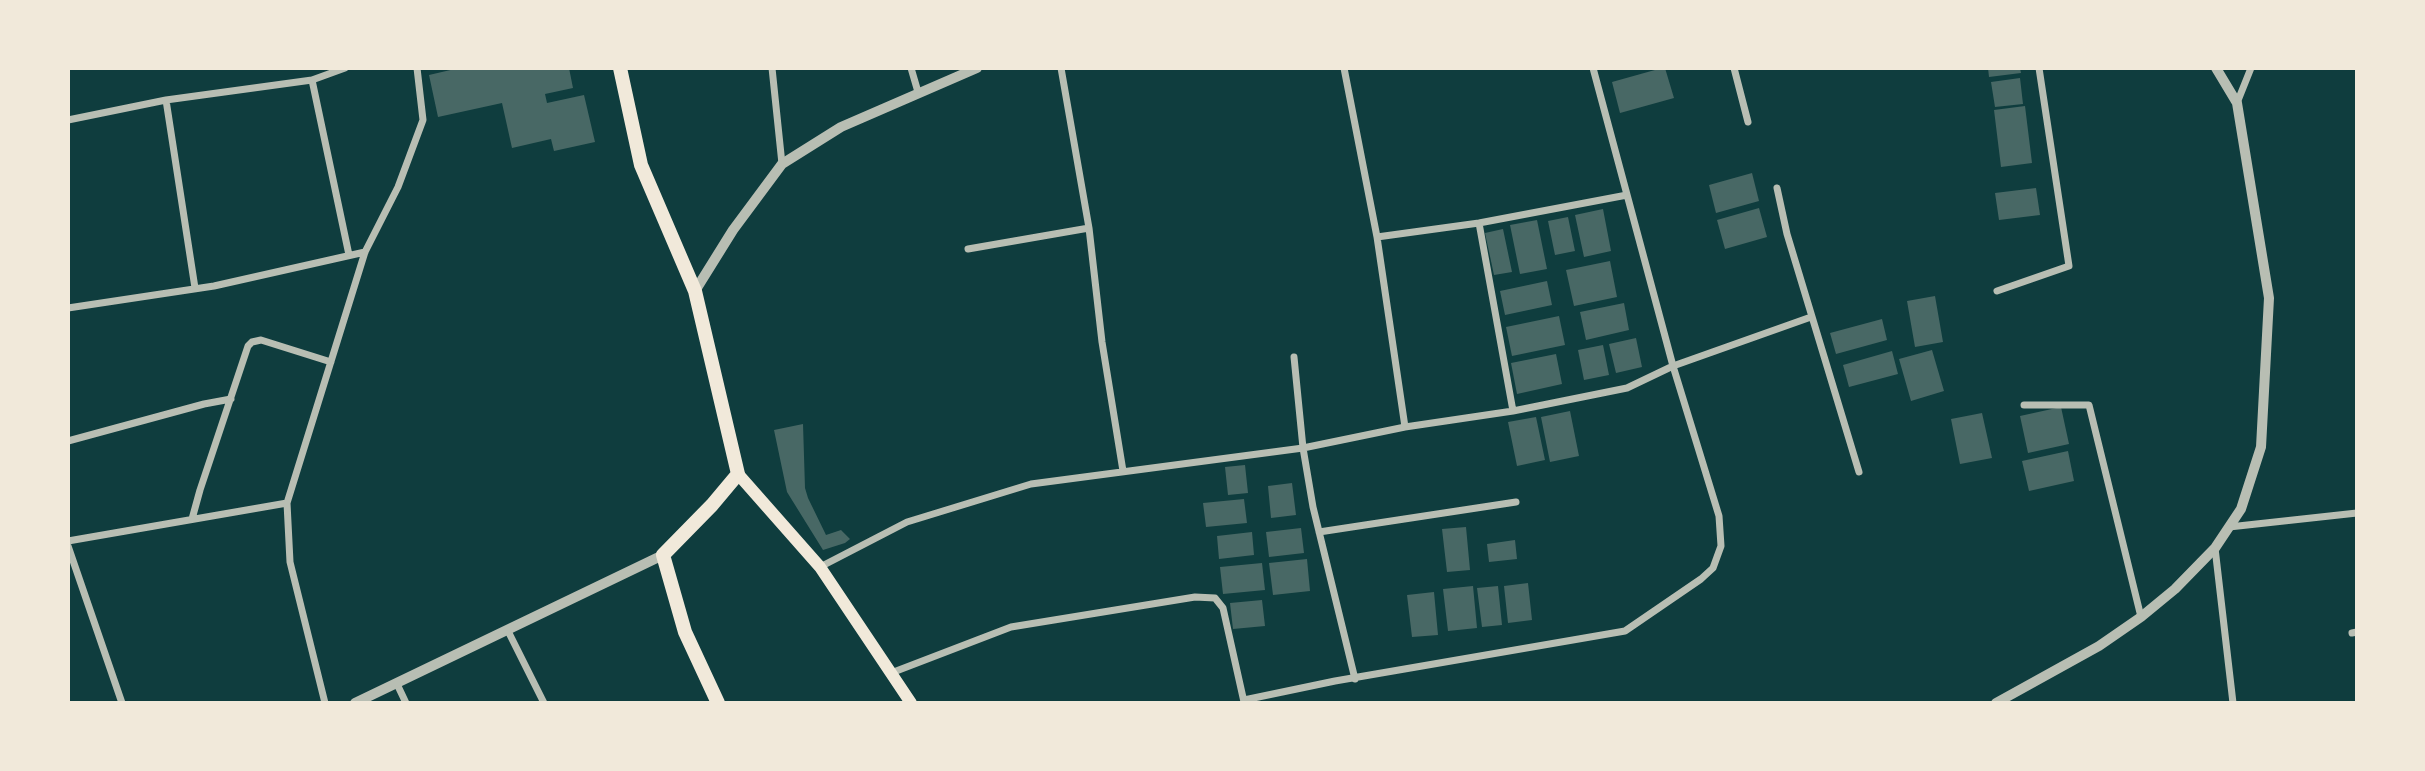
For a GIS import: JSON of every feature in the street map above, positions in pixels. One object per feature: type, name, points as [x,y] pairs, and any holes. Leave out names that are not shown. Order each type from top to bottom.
[{"type":"main road","points":[[620,68],[641,165],[695,291],[738,474],[820,567],[911,703]]},
{"type":"main road","points":[[718,703],[685,632],[663,555],[738,474]]},
{"type":"street","points":[[68,120],[166,100],[312,80],[345,68]]},
{"type":"street","points":[[325,703],[290,562],[287,503],[365,252],[398,187],[423,120],[417,68]]},
{"type":"street","points":[[772,68],[782,164]]},
{"type":"street","points":[[911,68],[918,92]]},
{"type":"street","points":[[695,291],[733,230],[782,164],[841,127],[977,68]]},
{"type":"street","points":[[1061,68],[1088,228],[1102,342],[1123,471]]},
{"type":"street","points":[[1344,68],[1377,237],[1405,427]]},
{"type":"street","points":[[891,673],[1011,627],[1195,597],[1215,598],[1223,608],[1244,701],[1355,678],[1625,631],[1701,579],[1713,568],[1721,547],[1719,516],[1672,366],[1593,68]]},
{"type":"street","points":[[1734,68],[1748,122]]},
{"type":"street","points":[[1997,291],[2069,266],[2039,68]]},
{"type":"street","points":[[1996,703],[2099,646],[2141,617],[2175,589],[2216,548],[2241,509],[2262,447],[2269,298],[2236,103],[2216,68]]},
{"type":"street","points":[[2236,103],[2251,68]]},
{"type":"street","points":[[312,80],[349,255]]},
{"type":"street","points":[[166,100],[195,288]]},
{"type":"street","points":[[1777,188],[1787,234],[1858,472]]},
{"type":"street","points":[[1377,237],[1479,223],[1627,195]]},
{"type":"street","points":[[1479,223],[1513,411]]},
{"type":"street","points":[[968,249],[1088,228]]},
{"type":"street","points":[[68,308],[214,286],[365,252]]},
{"type":"street","points":[[820,567],[907,522],[1031,484],[1303,448],[1627,388],[1672,366],[1811,317]]},
{"type":"street","points":[[192,519],[248,346],[261,340],[331,362]]},
{"type":"street","points":[[1294,357],[1303,448],[1319,533],[1355,678]]},
{"type":"street","points":[[68,441],[231,399]]},
{"type":"street","points":[[2024,405],[2089,405],[2141,617]]},
{"type":"street","points":[[1319,533],[1516,502]]},
{"type":"street","points":[[122,703],[68,544],[287,503]]},
{"type":"street","points":[[2228,527],[2357,513]]},
{"type":"street","points":[[2216,548],[2233,703]]},
{"type":"street","points":[[355,703],[663,555]]},
{"type":"street","points":[[508,631],[544,703]]},
{"type":"street","points":[[397,684],[406,703]]},
{"type":"building","points":[[459,68],[569,68],[573,88],[545,94],[547,103],[584,95],[595,142],[554,151],[551,139],[512,148],[502,103],[438,117],[429,75]]},
{"type":"building","points":[[1665,68],[1674,98],[1620,113],[1612,82]]},
{"type":"building","points":[[1988,68],[2020,68],[2021,73],[1989,77]]},
{"type":"building","points":[[2020,78],[2023,104],[1995,107],[1991,82]]},
{"type":"building","points":[[2025,106],[2032,163],[2001,167],[1994,110]]},
{"type":"building","points":[[1752,173],[1759,201],[1716,213],[1709,185]]},
{"type":"building","points":[[2036,188],[2040,215],[1999,220],[1995,193]]},
{"type":"building","points":[[1759,208],[1767,237],[1725,249],[1717,220]]},
{"type":"building","points":[[1603,209],[1611,251],[1584,257],[1575,215]]},
{"type":"building","points":[[1568,217],[1575,251],[1555,255],[1548,221]]},
{"type":"building","points":[[1537,220],[1547,269],[1520,274],[1510,225]]},
{"type":"building","points":[[1503,229],[1512,272],[1494,275],[1485,233]]},
{"type":"building","points":[[1610,261],[1617,297],[1574,306],[1566,270]]},
{"type":"building","points":[[1547,281],[1552,305],[1505,315],[1500,291]]},
{"type":"building","points":[[1935,296],[1943,342],[1915,347],[1907,301]]},
{"type":"building","points":[[1624,303],[1629,330],[1586,340],[1580,312]]},
{"type":"building","points":[[1559,316],[1565,345],[1512,356],[1506,327]]},
{"type":"building","points":[[1882,319],[1887,340],[1836,354],[1830,333]]},
{"type":"building","points":[[1636,338],[1642,367],[1616,373],[1609,344]]},
{"type":"building","points":[[1603,345],[1609,375],[1584,380],[1578,350]]},
{"type":"building","points":[[1932,350],[1944,391],[1911,401],[1899,359]]},
{"type":"building","points":[[1892,351],[1898,374],[1849,387],[1843,365]]},
{"type":"building","points":[[1556,354],[1562,384],[1517,394],[1511,363]]},
{"type":"building","points":[[2061,407],[2069,444],[2028,453],[2020,416]]},
{"type":"building","points":[[1570,411],[1579,456],[1550,462],[1541,417]]},
{"type":"building","points":[[1982,413],[1992,458],[1960,464],[1951,419]]},
{"type":"building","points":[[1536,417],[1545,460],[1517,466],[1508,422]]},
{"type":"building","points":[[803,424],[805,488],[808,498],[826,535],[841,530],[850,539],[823,550],[787,492],[774,430]]},
{"type":"building","points":[[2068,451],[2074,481],[2029,491],[2022,461]]},
{"type":"building","points":[[1245,465],[1248,493],[1228,495],[1225,467]]},
{"type":"building","points":[[1292,483],[1296,515],[1271,518],[1268,486]]},
{"type":"building","points":[[1244,499],[1247,523],[1206,527],[1203,503]]},
{"type":"building","points":[[1466,527],[1470,570],[1447,572],[1442,529]]},
{"type":"building","points":[[1301,528],[1304,553],[1269,557],[1266,532]]},
{"type":"building","points":[[1252,532],[1254,555],[1219,559],[1217,536]]},
{"type":"building","points":[[1515,540],[1517,559],[1489,562],[1487,544]]},
{"type":"building","points":[[1307,559],[1310,591],[1273,595],[1269,563]]},
{"type":"building","points":[[1262,563],[1265,590],[1223,594],[1220,567]]},
{"type":"building","points":[[1528,583],[1532,620],[1508,623],[1504,586]]},
{"type":"building","points":[[1473,586],[1477,628],[1448,631],[1443,589]]},
{"type":"building","points":[[1498,586],[1502,625],[1482,627],[1477,588]]},
{"type":"building","points":[[1434,592],[1438,635],[1412,637],[1407,595]]},
{"type":"building","points":[[1262,600],[1265,626],[1233,629],[1230,603]]}]
